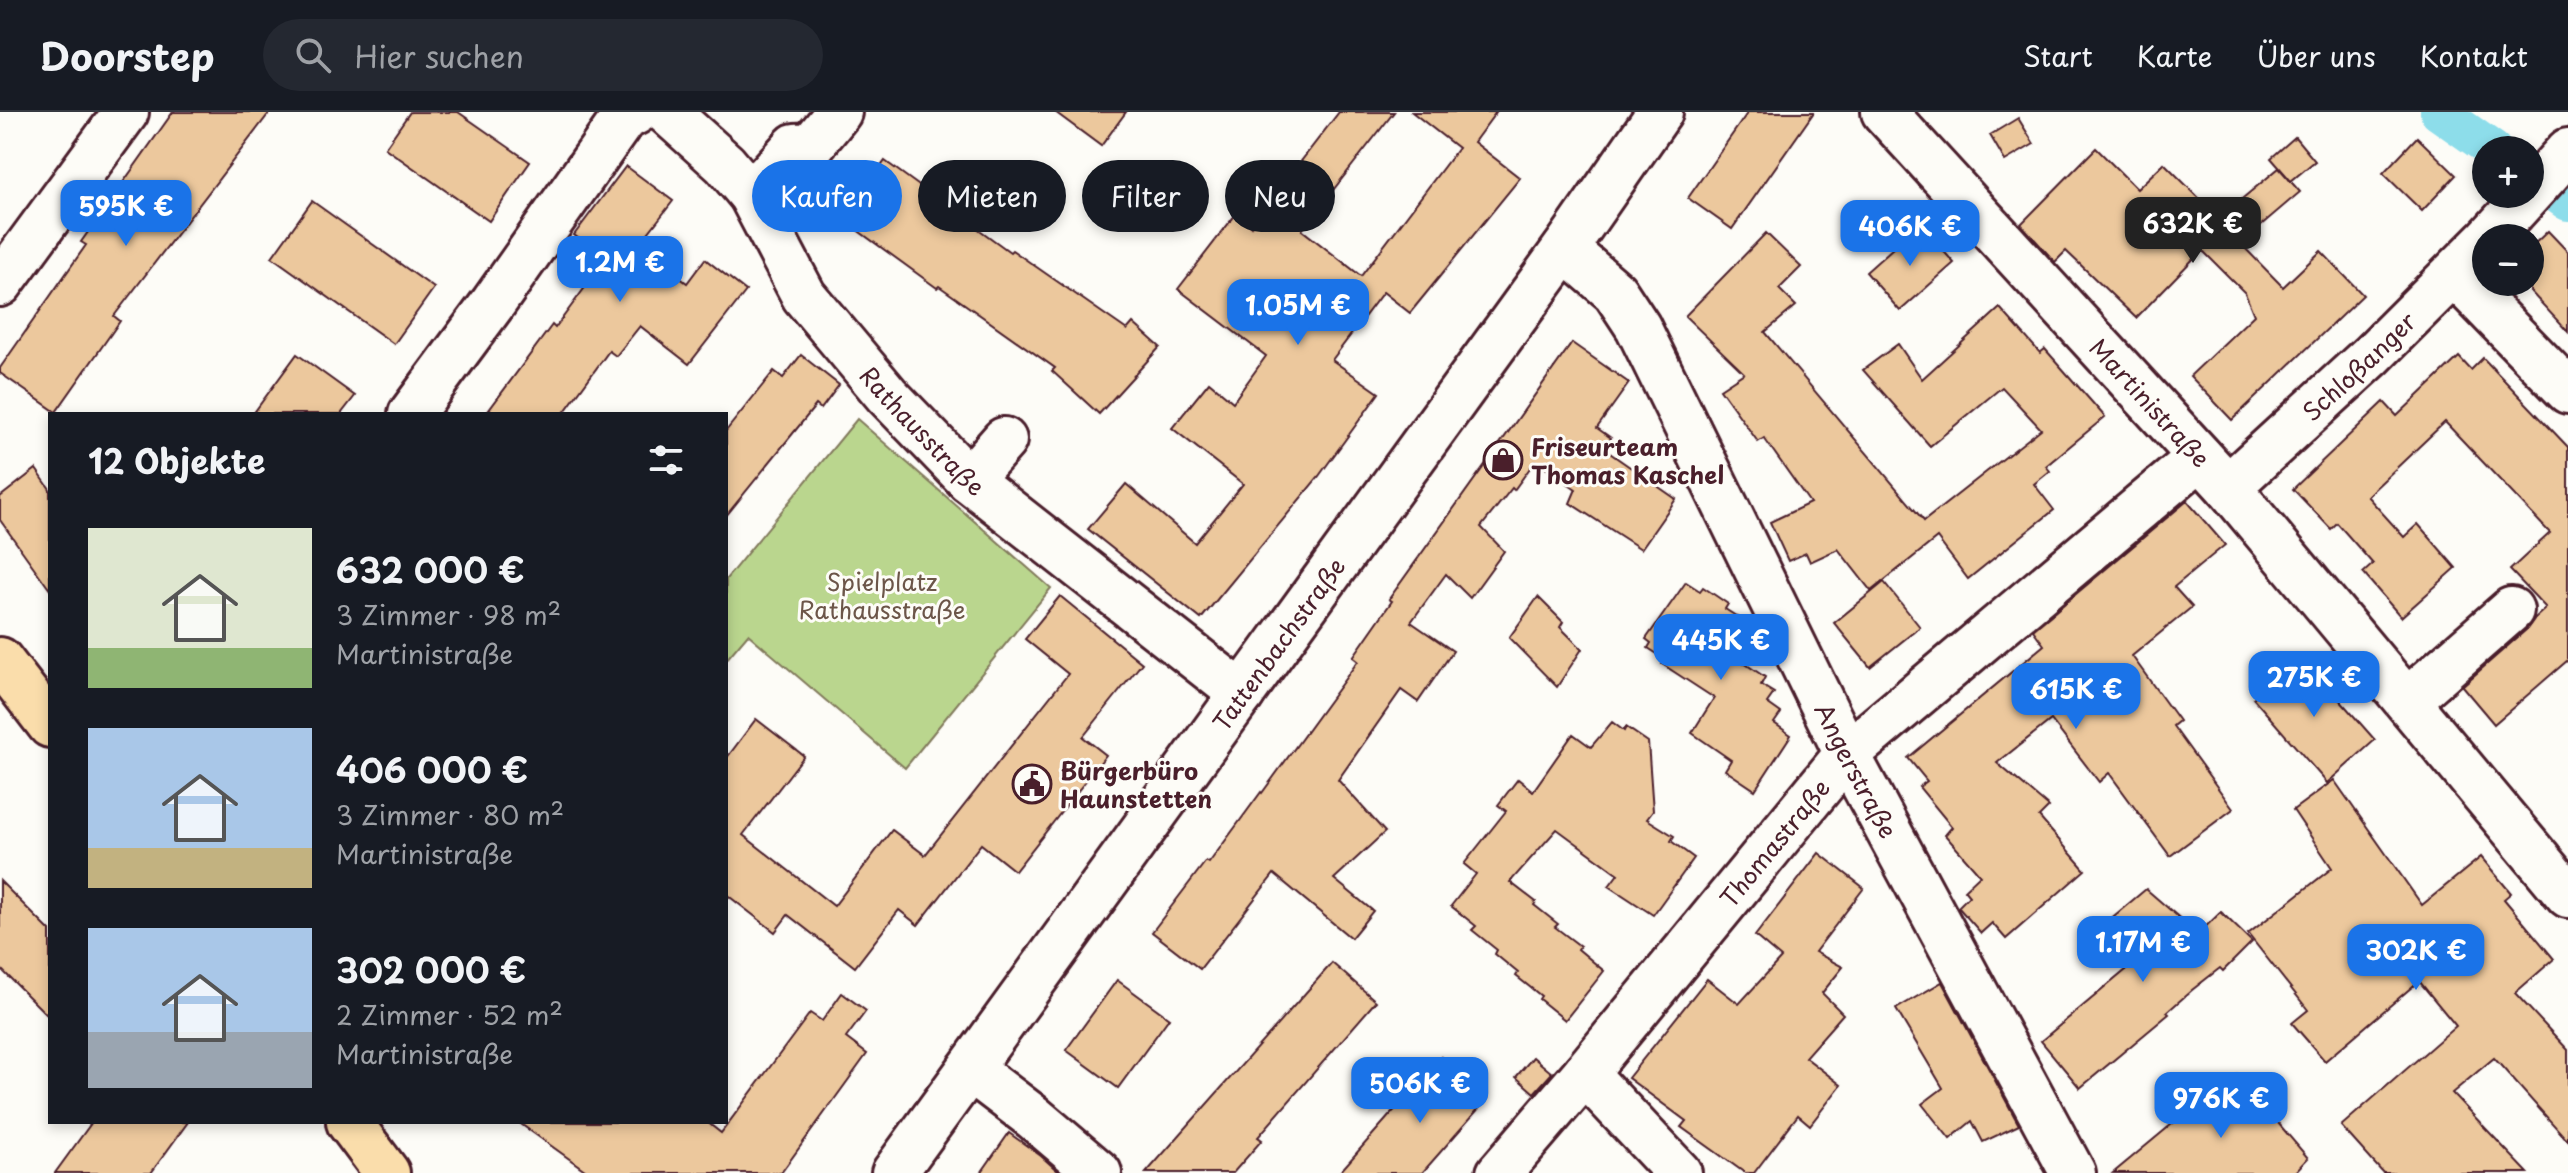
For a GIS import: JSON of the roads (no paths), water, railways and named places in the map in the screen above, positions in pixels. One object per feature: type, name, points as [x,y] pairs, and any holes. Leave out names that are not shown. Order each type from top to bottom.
[{"type":"main road","points":[[0,660],[48,722]]},
{"type":"main road","points":[[350,1124],[387,1173]]},
{"type":"street","points":[[0,284],[126,112]]},
{"type":"street","points":[[412,412],[623,119],[636,112]]},
{"type":"street","name":"Rathausstraße","points":[[667,112],[725,164],[751,195],[804,296],[887,395],[969,480],[1242,694]]},
{"type":"street","points":[[751,195],[795,146],[812,145],[839,112]]},
{"type":"street","name":"Tattenbachstraße","points":[[894,1173],[1565,249],[1660,112]]},
{"type":"street","name":"Martinistraße","points":[[1884,112],[2214,472],[2568,895]]},
{"type":"street","name":"Schloßanger","points":[[2503,224],[2566,154]]},
{"type":"street","name":"Angerstraße","points":[[1565,249],[1615,292],[1638,327],[1847,754],[2073,1173]]},
{"type":"street","name":"Schloßanger","points":[[2214,472],[2372,355],[2472,256]]},
{"type":"street","points":[[2454,274],[2568,391]]},
{"type":"street","points":[[969,480],[1004,440]]},
{"type":"street","name":"Thomastraße","points":[[1499,1173],[1847,754],[2214,472]]},
{"type":"street","points":[[2407,701],[2511,610]]},
{"type":"street","points":[[970,1069],[1099,1173]]},
{"type":"street","points":[[1585,1073],[1679,1173]]},
{"type":"waterway","points":[[2439,112],[2473,136]]},
{"type":"waterway","points":[[2544,185],[2568,202]]},
{"type":"place","name":"Friseurteam Thomas Kaschel","points":[[1503,460]]},
{"type":"place","name":"Bürgerbüro Haunstetten","points":[[1032,784]]},
{"type":"park label","name":"Spielplatz Rathausstraße","points":[[882,595]]}]
